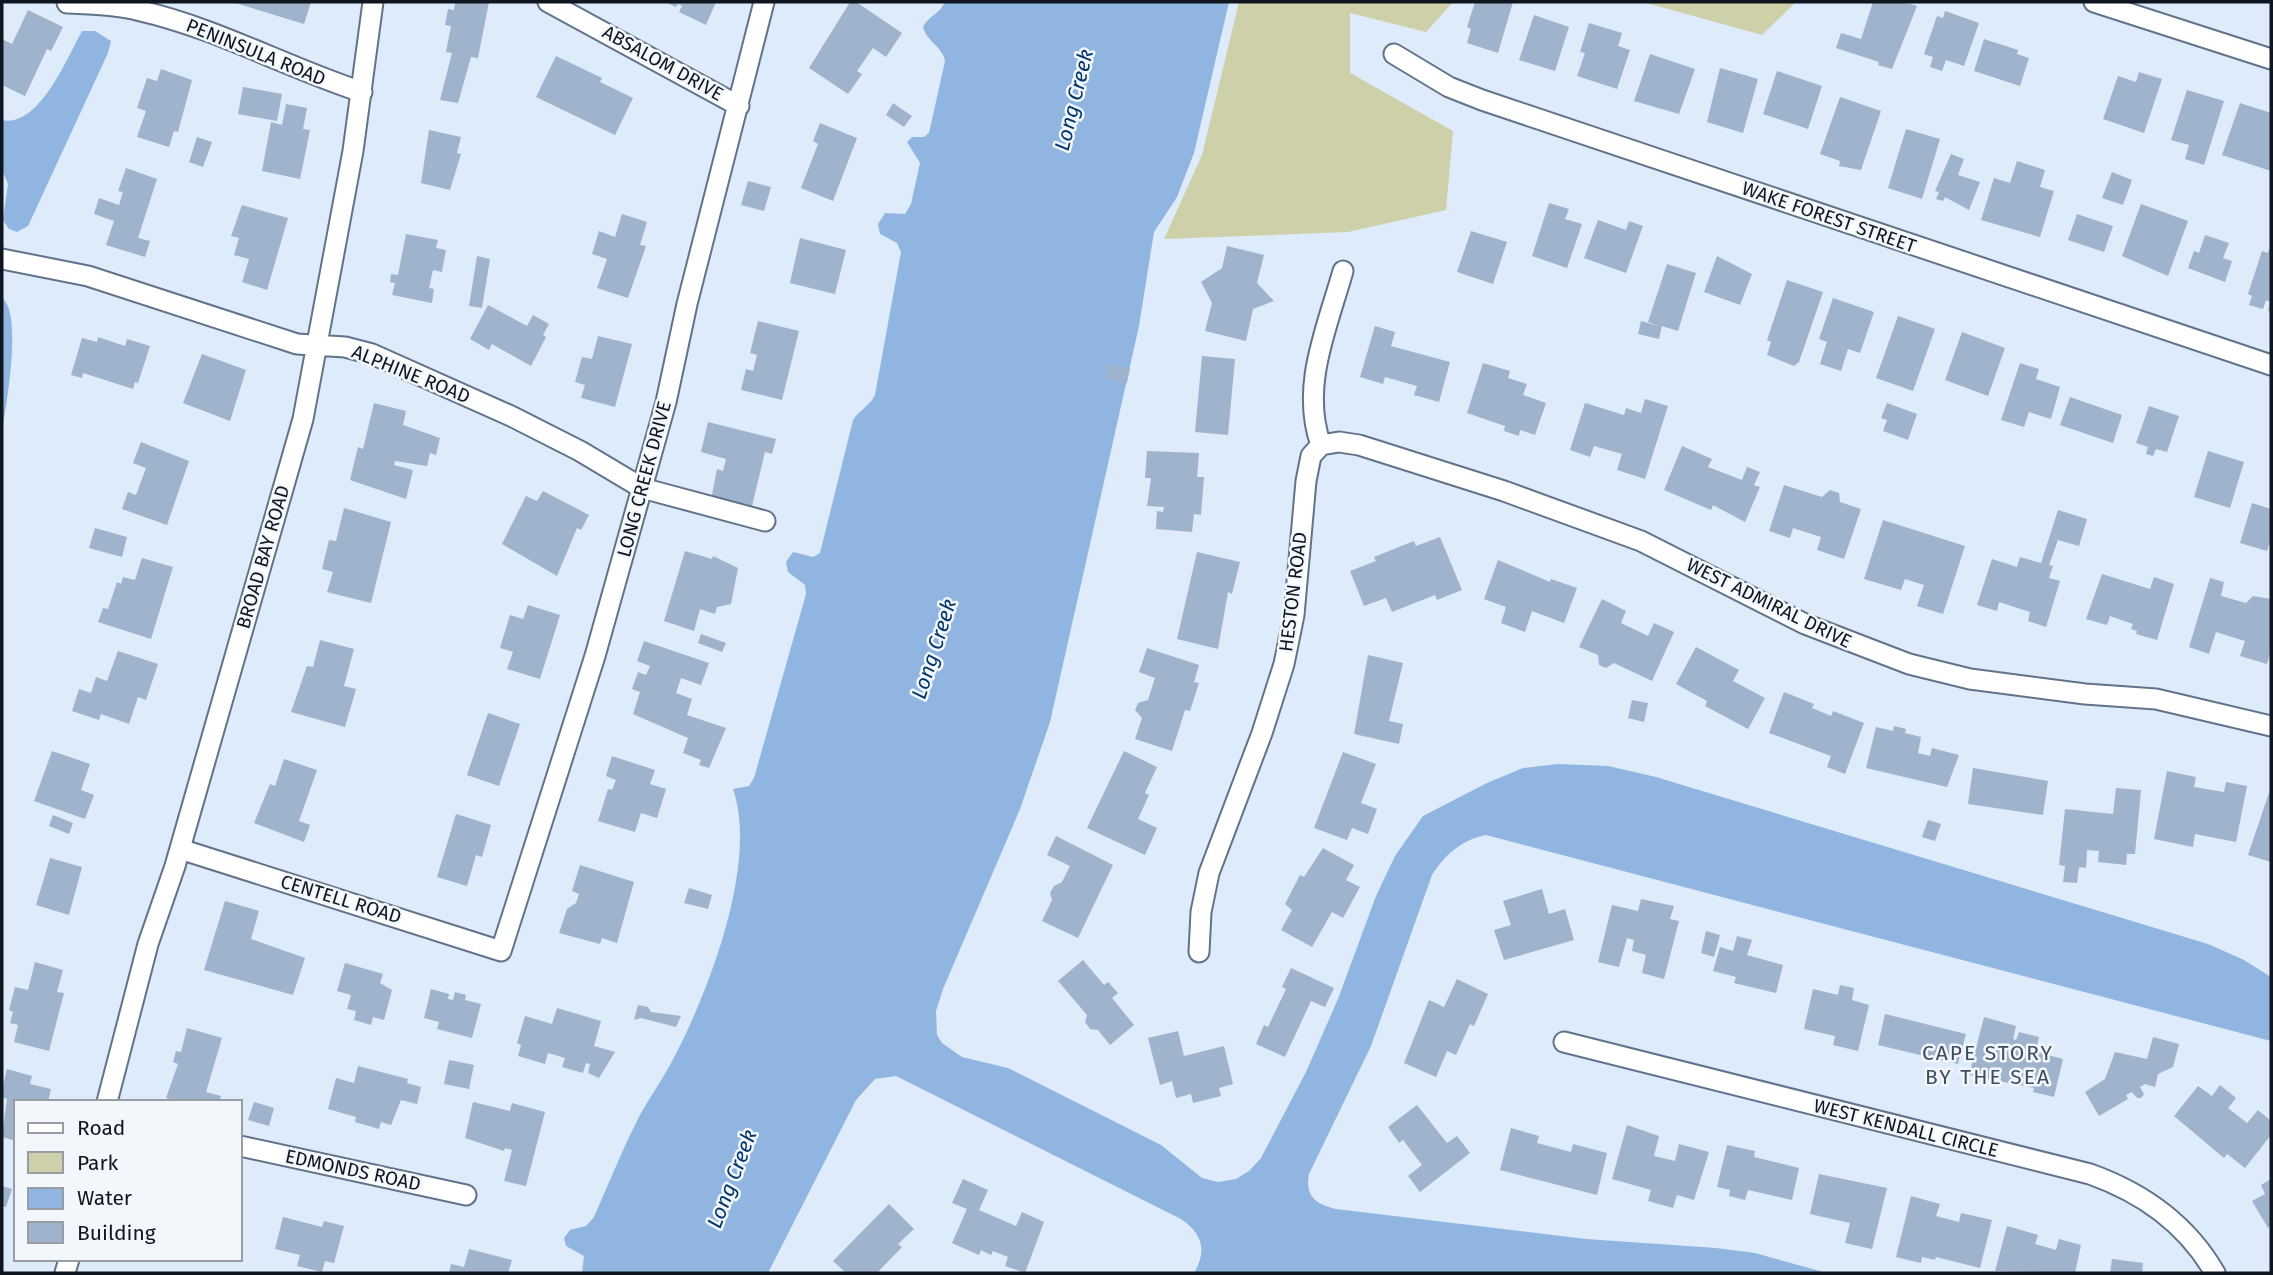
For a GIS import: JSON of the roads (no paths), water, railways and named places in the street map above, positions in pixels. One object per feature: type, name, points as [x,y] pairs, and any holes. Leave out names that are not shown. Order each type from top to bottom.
[{"type":"street","name":"BROAD BAY ROAD","points":[[108,1100],[148,944],[180,849],[303,419],[362,92],[373,2]]},
{"type":"street","name":"ABSALOM DRIVE","points":[[548,2],[740,106]]},
{"type":"street","name":"LONG CREEK DRIVE","points":[[501,951],[595,656],[642,488],[764,2]]},
{"type":"street","points":[[2094,2],[2271,59]]},
{"type":"street","name":"PENINSULA ROAD","points":[[67,3],[109,5],[162,17],[312,76],[362,92]]},
{"type":"street","name":"WAKE FOREST STREET","points":[[1394,54],[1449,87],[1482,100],[2271,365]]},
{"type":"street","name":"ALPHINE ROAD","points":[[2,259],[88,276],[297,344],[345,347],[372,354],[512,416],[580,451],[642,488],[765,521]]},
{"type":"street","points":[[1321,445],[1311,403],[1313,378],[1343,271]]},
{"type":"street","name":"WEST ADMIRAL DRIVE","points":[[1321,445],[1339,442],[1359,445],[1504,491],[1642,541],[1805,624],[1909,664],[1970,678],[2085,694],[2156,699],[2271,726]]},
{"type":"street","name":"HESTON ROAD","points":[[1199,951],[1201,912],[1209,873],[1262,733],[1284,664],[1294,615],[1306,481],[1311,456],[1321,445]]},
{"type":"street","name":"CENTELL ROAD","points":[[180,849],[501,951]]},
{"type":"street","name":"WEST KENDALL CIRCLE","points":[[1564,1042],[2090,1174],[2122,1186],[2157,1207],[2188,1235],[2215,1273]]},
{"type":"street","name":"EDMONDS ROAD","points":[[242,1146],[466,1195]]},
{"type":"water","name":"Long Creek","points":[[945,2],[1229,2],[1194,153],[1177,197],[1154,232],[1139,326],[1050,722],[1020,809],[943,989],[936,1011],[937,1035],[942,1043],[962,1057],[1008,1068],[1161,1145],[1202,1178],[1218,1182],[1236,1179],[1249,1171],[1261,1158],[1306,1072],[1338,999],[1376,896],[1395,856],[1423,816],[1523,768],[1558,764],[1608,766],[1656,777],[2208,944],[2244,960],[2271,977],[2271,1041],[1486,835],[1454,849],[1432,875],[1371,1046],[1309,1174],[1309,1188],[1313,1198],[1322,1205],[1336,1209],[1586,1239],[1755,1253],[1827,1273],[1194,1273],[1201,1257],[1201,1243],[1194,1231],[1181,1219],[896,1076],[875,1079],[856,1100],[768,1273],[582,1273],[584,1256],[566,1246],[564,1238],[570,1230],[586,1226],[594,1217],[640,1115],[684,1037],[713,968],[725,930],[739,854],[739,820],[733,789],[749,786],[754,778],[806,594],[805,585],[788,572],[786,562],[793,552],[813,557],[820,553],[853,420],[875,395],[901,252],[897,243],[880,234],[878,224],[885,213],[905,214],[911,204],[920,163],[907,142],[912,137],[924,137],[929,133],[945,61],[923,27]]},
{"type":"water","points":[[82,31],[95,31],[111,41],[108,53],[28,226],[17,232],[9,229],[3,220],[8,184],[2,170],[2,120],[15,120],[40,102],[60,73]]},
{"type":"water","points":[[2,298],[8,307],[12,340],[2,431]]},
{"type":"district","name":"CAPE STORY BY THE SEA","points":[[1988,1065]]}]
